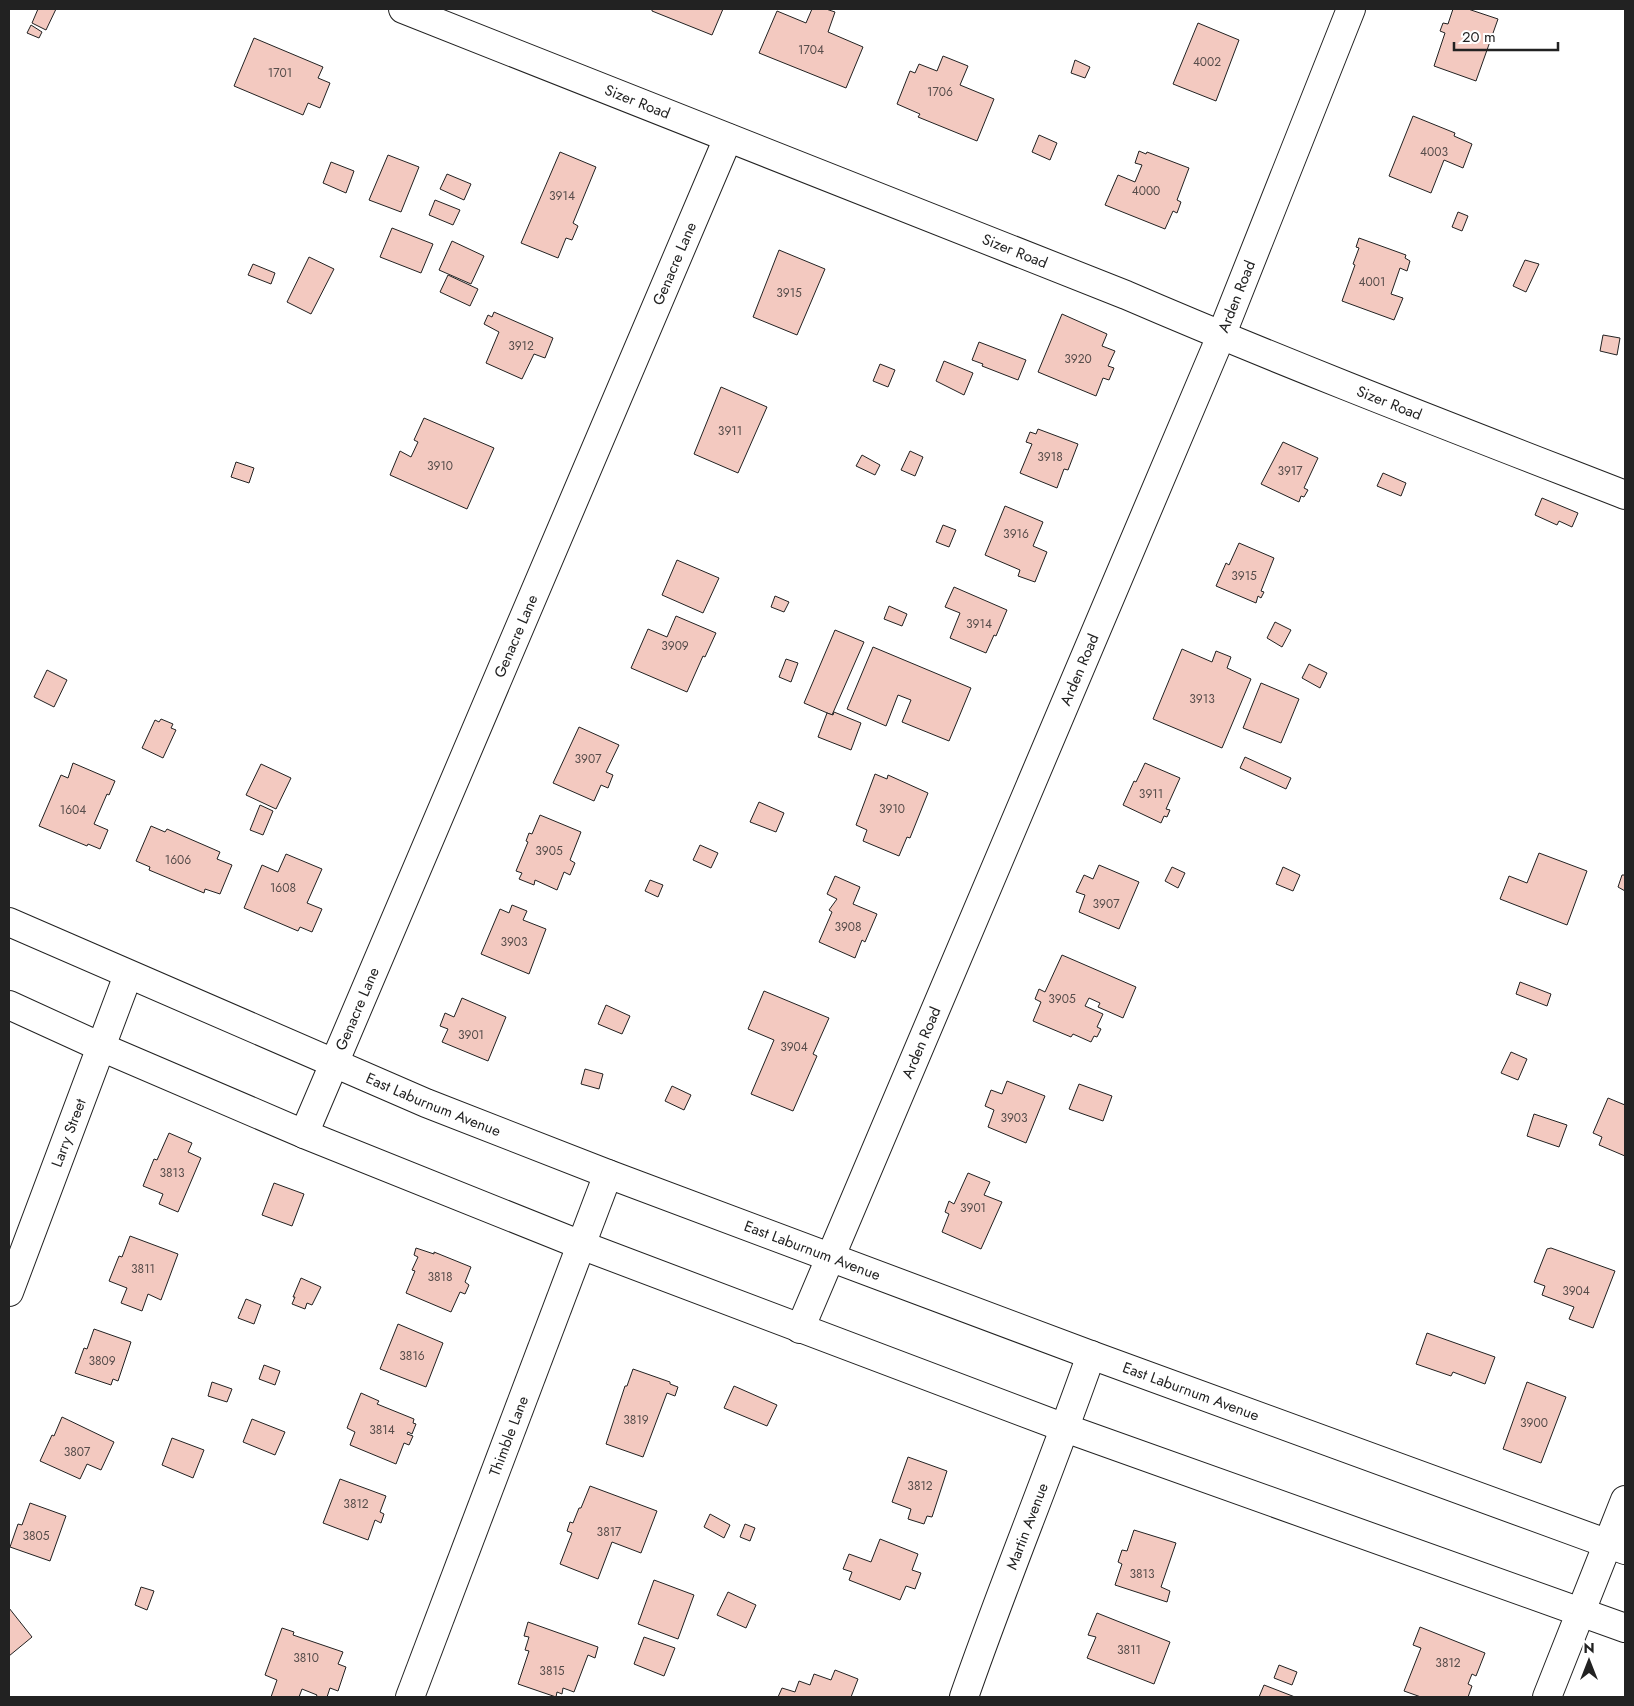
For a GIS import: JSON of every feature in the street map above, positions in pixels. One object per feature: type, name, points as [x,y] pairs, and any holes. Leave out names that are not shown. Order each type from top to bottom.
[{"type":"street","name":"Sizer Road","points":[[403,9],[1126,295],[1221,336],[1400,408],[1625,495]]},
{"type":"street","name":"Arden Road","points":[[800,1328],[1221,336],[1351,9]]},
{"type":"street","name":"Genacre Lane","points":[[304,1134],[728,138]]},
{"type":"street","name":"East Laburnum Avenue","points":[[9,922],[426,1103],[608,1174],[1616,1547]]},
{"type":"street","name":"Larry Street","points":[[9,1292],[128,974]]},
{"type":"street","points":[[9,1005],[101,1047],[304,1134],[581,1245],[1065,1428],[1625,1628]]},
{"type":"street","name":"Thimble Lane","points":[[410,1697],[608,1174]]},
{"type":"street","name":"Martin Avenue","points":[[964,1697],[1092,1354]]},
{"type":"street","points":[[1547,1697],[1580,1612],[1616,1547],[1625,1500]]},
{"type":"building","points":[[38,9],[56,9],[46,30],[32,23]]},
{"type":"building","points":[[652,9],[723,9],[712,35],[652,11]]},
{"type":"building","points":[[812,9],[826,9],[835,12],[828,32],[863,47],[846,88],[759,53],[777,11],[806,23]]},
{"type":"building","points":[[1453,9],[1468,9],[1498,19],[1476,81],[1434,66],[1445,33],[1440,31],[1443,23],[1448,24]]},
{"type":"building","points":[[1198,23],[1239,40],[1216,101],[1173,84]]},
{"type":"building","points":[[31,25],[42,32],[39,38],[27,33]]},
{"type":"building","points":[[254,38],[323,67],[318,78],[330,83],[320,108],[308,103],[303,115],[234,86]]},
{"type":"building","points":[[943,56],[968,66],[960,85],[994,99],[977,141],[918,117],[920,114],[897,104],[910,71],[915,73],[919,64],[937,71]]},
{"type":"building","points":[[1075,60],[1090,67],[1085,78],[1071,73]]},
{"type":"building","points":[[1413,116],[1455,133],[1454,136],[1472,144],[1463,168],[1444,160],[1431,193],[1389,176]]},
{"type":"building","points":[[1039,135],[1057,143],[1050,160],[1032,152]]},
{"type":"building","points":[[1139,151],[1146,154],[1147,152],[1189,168],[1177,200],[1181,202],[1177,213],[1173,211],[1165,229],[1105,205],[1118,175],[1135,182],[1142,165],[1135,163]]},
{"type":"building","points":[[560,152],[596,167],[573,223],[578,226],[572,240],[566,238],[558,258],[521,243]]},
{"type":"building","points":[[388,155],[419,167],[401,212],[369,200]]},
{"type":"building","points":[[331,162],[354,171],[346,193],[323,183]]},
{"type":"building","points":[[447,174],[471,184],[464,200],[440,189]]},
{"type":"building","points":[[435,200],[460,210],[453,225],[429,215]]},
{"type":"building","points":[[1458,212],[1468,216],[1462,231],[1452,227]]},
{"type":"building","points":[[392,228],[433,244],[421,273],[380,257]]},
{"type":"building","points":[[1359,238],[1406,255],[1405,258],[1410,261],[1407,271],[1400,268],[1391,294],[1403,298],[1394,320],[1342,301],[1355,265],[1353,264],[1359,248],[1356,247]]},
{"type":"building","points":[[452,241],[484,256],[471,284],[439,270]]},
{"type":"building","points":[[779,250],[825,269],[797,335],[753,317]]},
{"type":"building","points":[[309,257],[334,269],[311,314],[287,302]]},
{"type":"building","points":[[1525,260],[1539,264],[1526,292],[1513,286]]},
{"type":"building","points":[[253,264],[275,273],[271,284],[248,275]]},
{"type":"building","points":[[448,275],[478,289],[470,306],[440,292]]},
{"type":"building","points":[[494,312],[553,338],[545,358],[534,354],[522,379],[486,363],[499,332],[484,324],[488,315],[492,317]]},
{"type":"building","points":[[1062,314],[1107,334],[1102,346],[1115,351],[1108,366],[1114,368],[1109,380],[1103,378],[1096,396],[1038,372]]},
{"type":"building","points":[[1603,335],[1620,338],[1617,355],[1600,351]]},
{"type":"building","points":[[979,342],[1026,360],[1018,380],[982,366],[983,364],[972,360]]},
{"type":"building","points":[[944,361],[973,373],[964,395],[936,381]]},
{"type":"building","points":[[880,364],[895,370],[888,387],[873,381]]},
{"type":"building","points":[[721,387],[767,407],[738,473],[694,454]]},
{"type":"building","points":[[424,418],[494,448],[467,509],[390,475],[400,451],[411,457],[418,442],[414,440]]},
{"type":"building","points":[[1038,429],[1078,444],[1068,470],[1064,469],[1057,488],[1020,473],[1032,444],[1026,442],[1030,432],[1036,434]]},
{"type":"building","points":[[1283,442],[1318,458],[1304,488],[1308,490],[1304,497],[1301,496],[1299,502],[1261,484]]},
{"type":"building","points":[[910,451],[923,457],[915,476],[901,470]]},
{"type":"building","points":[[862,455],[880,465],[875,475],[856,466]]},
{"type":"building","points":[[236,462],[254,468],[249,483],[231,477]]},
{"type":"building","points":[[1383,473],[1406,483],[1401,496],[1377,486]]},
{"type":"building","points":[[1542,498],[1578,513],[1572,527],[1559,521],[1557,525],[1535,515]]},
{"type":"building","points":[[1005,506],[1043,522],[1033,546],[1047,552],[1035,582],[1018,576],[1020,570],[985,555]]},
{"type":"building","points":[[943,525],[956,530],[949,547],[936,542]]},
{"type":"building","points":[[1239,543],[1274,558],[1261,591],[1264,592],[1261,598],[1258,596],[1256,603],[1216,586],[1226,563],[1229,565]]},
{"type":"building","points":[[677,560],[719,578],[703,613],[662,595]]},
{"type":"building","points":[[954,587],[1007,610],[996,636],[994,635],[986,653],[950,638],[960,613],[945,607]]},
{"type":"building","points":[[775,596],[789,602],[784,612],[771,607]]},
{"type":"building","points":[[889,606],[907,614],[902,626],[884,619]]},
{"type":"building","points":[[676,616],[716,633],[705,657],[703,656],[687,692],[631,668],[648,629],[667,637]]},
{"type":"building","points":[[1275,622],[1291,630],[1282,647],[1267,638]]},
{"type":"building","points":[[835,630],[864,642],[832,715],[804,703]]},
{"type":"building","points":[[873,647],[971,688],[949,741],[902,722],[911,700],[898,695],[886,726],[847,709]]},
{"type":"building","points":[[1182,649],[1212,662],[1216,651],[1231,657],[1227,668],[1251,679],[1222,748],[1153,719]]},
{"type":"building","points":[[786,659],[798,663],[791,682],[779,677]]},
{"type":"building","points":[[1309,664],[1327,673],[1320,688],[1302,678]]},
{"type":"building","points":[[47,670],[67,680],[54,707],[34,697]]},
{"type":"building","points":[[1261,683],[1299,699],[1281,743],[1243,728]]},
{"type":"building","points":[[834,712],[861,723],[851,750],[818,737],[827,713],[833,715]]},
{"type":"building","points":[[161,719],[173,724],[171,728],[176,730],[163,758],[142,748],[155,720],[159,722]]},
{"type":"building","points":[[579,727],[619,745],[606,772],[613,775],[608,788],[601,785],[594,801],[553,783]]},
{"type":"building","points":[[1245,757],[1291,778],[1286,789],[1240,768]]},
{"type":"building","points":[[73,763],[115,781],[94,824],[108,830],[100,849],[88,844],[87,846],[39,826],[61,775],[68,778]]},
{"type":"building","points":[[1145,763],[1180,778],[1166,809],[1170,810],[1167,817],[1164,816],[1161,823],[1123,805]]},
{"type":"building","points":[[261,764],[291,778],[276,809],[246,795]]},
{"type":"building","points":[[875,774],[887,779],[888,775],[928,793],[910,838],[907,837],[899,856],[863,841],[867,830],[856,825]]},
{"type":"building","points":[[759,802],[784,813],[776,832],[750,822]]},
{"type":"building","points":[[260,805],[273,811],[263,835],[250,830]]},
{"type":"building","points":[[540,815],[581,832],[570,860],[575,863],[570,875],[564,872],[557,890],[535,880],[534,885],[519,879],[522,873],[516,871],[528,842],[526,841],[529,833],[532,834]]},
{"type":"building","points":[[151,826],[165,832],[167,829],[220,852],[217,859],[232,865],[220,894],[205,889],[204,893],[149,870],[150,867],[136,861]]},
{"type":"building","points":[[700,845],[718,853],[711,868],[693,860]]},
{"type":"building","points":[[1539,853],[1587,871],[1567,925],[1500,899],[1509,876],[1527,883]]},
{"type":"building","points":[[286,854],[322,869],[307,903],[322,909],[312,932],[300,927],[298,931],[244,908],[262,865],[278,872]]},
{"type":"building","points":[[1099,865],[1139,882],[1119,929],[1079,912],[1085,895],[1076,892],[1084,875],[1093,879]]},
{"type":"building","points":[[1172,867],[1185,873],[1178,888],[1165,881]]},
{"type":"building","points":[[1283,867],[1300,875],[1293,891],[1276,884]]},
{"type":"building","points":[[1622,875],[1625,875],[1625,891],[1618,887]]},
{"type":"building","points":[[835,876],[860,887],[853,904],[877,914],[865,942],[862,940],[855,958],[819,942],[832,912],[829,910],[837,899],[827,894]]},
{"type":"building","points":[[650,880],[663,885],[658,897],[645,891]]},
{"type":"building","points":[[512,905],[527,911],[523,920],[546,929],[529,974],[481,954],[500,909],[509,913]]},
{"type":"building","points":[[1062,955],[1136,987],[1123,1018],[1098,1007],[1100,1003],[1089,998],[1085,1006],[1103,1014],[1097,1027],[1101,1029],[1097,1037],[1094,1036],[1091,1042],[1073,1034],[1071,1037],[1033,1021],[1041,1002],[1035,999],[1039,989],[1045,992]]},
{"type":"building","points":[[1520,982],[1551,994],[1547,1006],[1516,994]]},
{"type":"building","points":[[764,991],[829,1018],[813,1054],[817,1056],[793,1111],[751,1094],[774,1040],[748,1029]]},
{"type":"building","points":[[462,998],[506,1017],[488,1061],[442,1042],[448,1029],[440,1026],[445,1013],[454,1017]]},
{"type":"building","points":[[606,1005],[630,1016],[622,1034],[598,1024]]},
{"type":"building","points":[[1511,1052],[1527,1059],[1518,1080],[1501,1073]]},
{"type":"building","points":[[585,1069],[603,1074],[599,1089],[581,1084]]},
{"type":"building","points":[[1007,1081],[1045,1096],[1026,1143],[988,1127],[994,1110],[985,1106],[991,1090],[1002,1094]]},
{"type":"building","points":[[1079,1084],[1112,1096],[1103,1121],[1069,1109]]},
{"type":"building","points":[[672,1086],[691,1095],[684,1110],[665,1101]]},
{"type":"building","points":[[1608,1098],[1625,1105],[1625,1156],[1599,1145],[1602,1137],[1593,1133]]},
{"type":"building","points":[[1534,1114],[1567,1125],[1559,1147],[1527,1136]]},
{"type":"building","points":[[169,1133],[192,1143],[188,1152],[201,1158],[178,1212],[159,1204],[163,1194],[143,1186],[154,1159],[157,1160]]},
{"type":"building","points":[[968,1173],[990,1182],[984,1195],[1002,1202],[981,1249],[942,1232],[949,1214],[945,1212],[949,1201],[954,1204]]},
{"type":"building","points":[[274,1183],[304,1194],[292,1226],[262,1215]]},
{"type":"building","points":[[130,1236],[178,1254],[161,1300],[148,1294],[142,1311],[121,1303],[127,1288],[109,1281],[119,1256],[122,1257]]},
{"type":"building","points":[[416,1248],[434,1254],[434,1252],[471,1267],[465,1282],[469,1285],[465,1294],[460,1292],[451,1312],[406,1293],[415,1271],[412,1270],[418,1257],[414,1255]]},
{"type":"building","points":[[1551,1248],[1615,1271],[1593,1328],[1569,1319],[1574,1307],[1542,1295],[1545,1286],[1534,1282],[1547,1249]]},
{"type":"building","points":[[301,1278],[321,1287],[312,1305],[307,1303],[305,1309],[292,1304]]},
{"type":"building","points":[[246,1299],[261,1305],[254,1324],[238,1318]]},
{"type":"building","points":[[398,1324],[443,1343],[426,1387],[380,1369]]},
{"type":"building","points":[[94,1329],[131,1342],[118,1381],[113,1379],[111,1385],[75,1373],[84,1348],[87,1349]]},
{"type":"building","points":[[1427,1333],[1495,1357],[1485,1384],[1453,1372],[1451,1376],[1416,1364]]},
{"type":"building","points":[[264,1365],[280,1371],[275,1385],[259,1379]]},
{"type":"building","points":[[633,1369],[670,1382],[670,1384],[678,1387],[675,1396],[667,1393],[643,1457],[606,1444],[625,1386],[627,1386]]},
{"type":"building","points":[[212,1382],[232,1389],[227,1402],[208,1396]]},
{"type":"building","points":[[1527,1382],[1566,1397],[1541,1463],[1503,1449]]},
{"type":"building","points":[[734,1386],[777,1405],[767,1426],[724,1408]]},
{"type":"building","points":[[361,1393],[379,1401],[377,1404],[414,1419],[413,1423],[416,1424],[412,1434],[408,1432],[407,1434],[413,1436],[409,1445],[404,1443],[396,1464],[350,1445],[355,1432],[347,1428]]},
{"type":"building","points":[[62,1417],[114,1442],[101,1470],[87,1464],[80,1479],[40,1461]]},
{"type":"building","points":[[252,1419],[285,1432],[275,1455],[243,1442]]},
{"type":"building","points":[[172,1438],[204,1450],[193,1478],[162,1465]]},
{"type":"building","points":[[908,1457],[947,1471],[932,1517],[927,1516],[924,1524],[908,1519],[911,1509],[892,1502]]},
{"type":"building","points":[[340,1479],[386,1496],[380,1512],[384,1514],[381,1523],[375,1520],[368,1540],[323,1523]]},
{"type":"building","points":[[590,1486],[657,1511],[641,1553],[612,1542],[598,1579],[560,1564],[572,1533],[567,1531],[570,1522],[573,1523]]},
{"type":"building","points":[[30,1503],[66,1516],[50,1561],[10,1547],[18,1524],[22,1525]]},
{"type":"building","points":[[710,1514],[730,1525],[724,1538],[704,1527]]},
{"type":"building","points":[[745,1524],[755,1528],[750,1541],[740,1537]]},
{"type":"building","points":[[1134,1530],[1176,1543],[1161,1587],[1170,1591],[1167,1602],[1115,1585],[1122,1564],[1118,1562],[1122,1550],[1127,1551]]},
{"type":"building","points":[[880,1539],[918,1554],[912,1570],[921,1573],[915,1589],[906,1586],[900,1600],[849,1580],[852,1572],[843,1569],[849,1554],[871,1562]]},
{"type":"building","points":[[654,1580],[694,1595],[678,1639],[638,1624]]},
{"type":"building","points":[[141,1587],[154,1591],[147,1610],[135,1605]]},
{"type":"building","points":[[728,1592],[756,1605],[746,1628],[717,1615]]},
{"type":"building","points":[[9,1608],[32,1637],[9,1656]]},
{"type":"building","points":[[1097,1613],[1170,1642],[1154,1684],[1087,1658],[1096,1637],[1088,1635]]},
{"type":"building","points":[[528,1622],[598,1647],[595,1658],[588,1655],[574,1692],[563,1688],[562,1694],[557,1692],[556,1697],[518,1684],[529,1651],[525,1650],[529,1637],[524,1636]]},
{"type":"building","points":[[1420,1627],[1485,1653],[1476,1676],[1472,1674],[1468,1684],[1472,1686],[1468,1697],[1421,1697],[1404,1691],[1421,1648],[1413,1645]]},
{"type":"building","points":[[282,1628],[294,1632],[293,1635],[343,1652],[338,1664],[346,1667],[338,1691],[330,1688],[327,1697],[316,1697],[317,1695],[302,1689],[299,1697],[271,1697],[277,1680],[265,1675]]},
{"type":"building","points":[[644,1637],[675,1648],[664,1676],[634,1664]]},
{"type":"building","points":[[1279,1665],[1297,1672],[1292,1685],[1274,1678]]},
{"type":"building","points":[[835,1670],[858,1679],[851,1697],[778,1697],[782,1688],[795,1692],[799,1681],[810,1685],[814,1674],[831,1680]]},
{"type":"building","points":[[1264,1685],[1295,1697],[1259,1697]]}]
